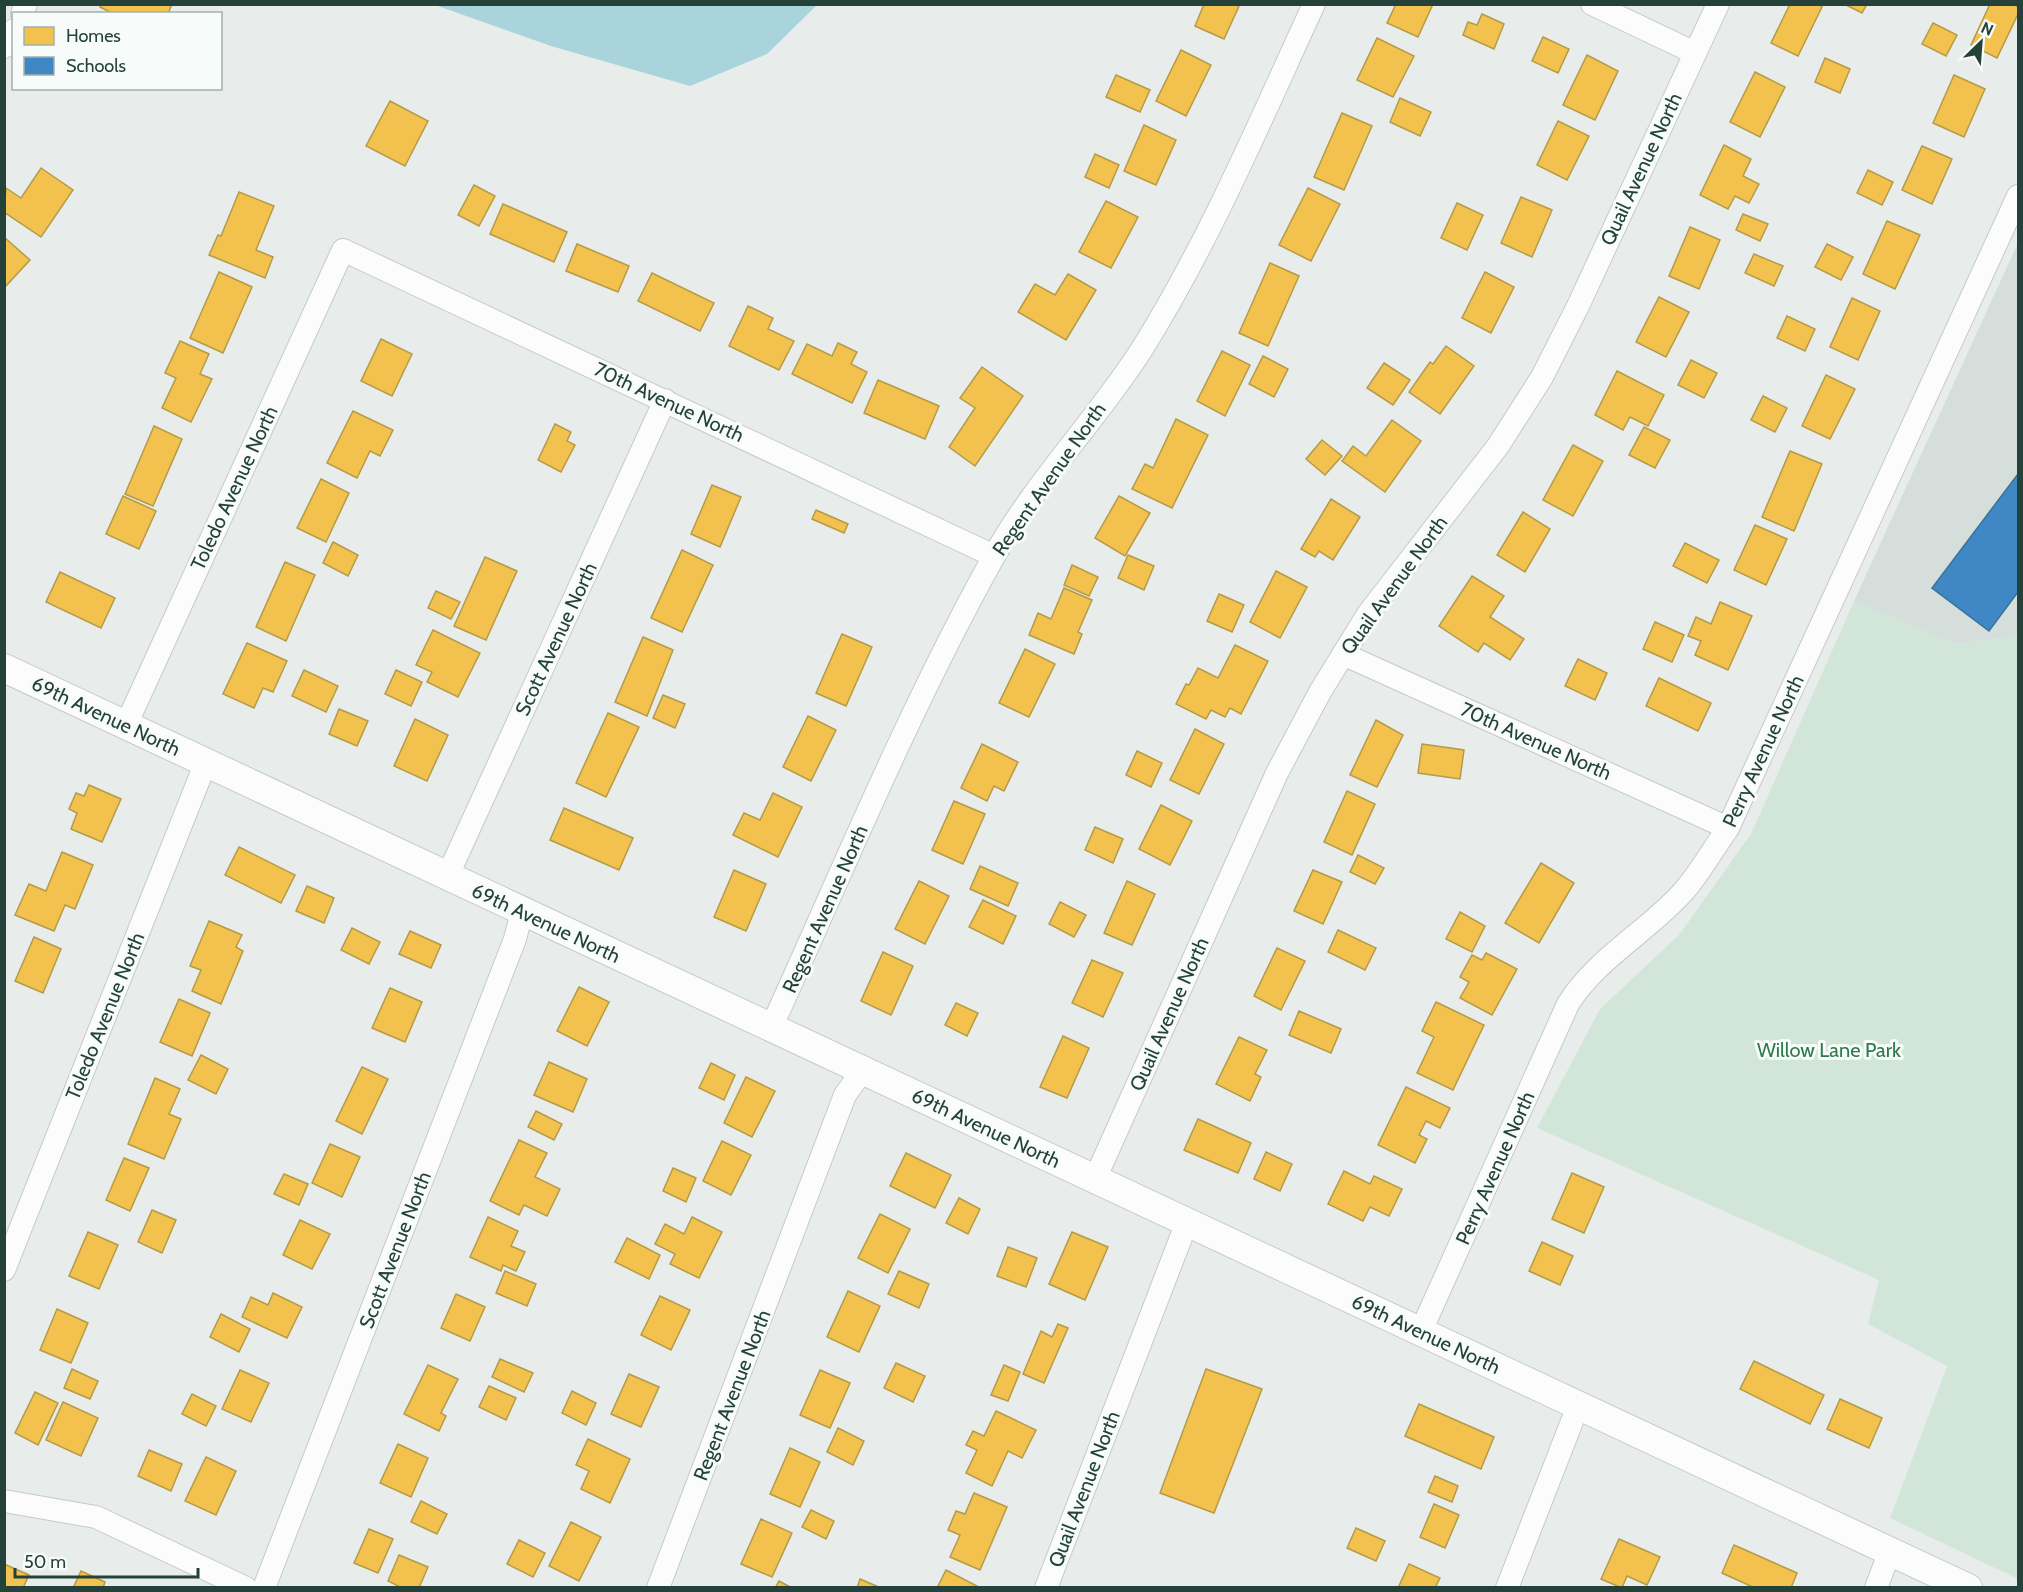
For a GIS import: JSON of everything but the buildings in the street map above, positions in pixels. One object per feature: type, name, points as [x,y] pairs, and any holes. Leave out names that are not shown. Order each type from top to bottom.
[{"type":"street","name":"Regent Avenue North","points":[[771,1028],[930,678],[994,556],[1022,511],[1140,352],[1182,283],[1314,4]]},
{"type":"street","points":[[1592,4],[1695,53]]},
{"type":"street","name":"Quail Avenue North","points":[[1095,1179],[1277,773],[1320,692],[1368,614],[1498,446],[1542,377],[1578,306],[1718,4]]},
{"type":"street","points":[[4,47],[12,33]]},
{"type":"street","name":"Perry Avenue North","points":[[1421,1331],[1568,1004],[1580,985],[1596,968],[1683,892],[1728,828],[2019,196]]},
{"type":"street","name":"70th Avenue North","points":[[343,250],[994,556]]},
{"type":"street","name":"Toledo Avenue North","points":[[126,725],[343,250]]},
{"type":"street","name":"Scott Avenue North","points":[[447,877],[665,400]]},
{"type":"street","name":"70th Avenue North","points":[[1343,654],[1728,828]]},
{"type":"street","name":"69th Avenue North","points":[[4,668],[1968,1587]]},
{"type":"street","name":"Toledo Avenue North","points":[[4,1269],[206,762]]},
{"type":"street","name":"Scott Avenue North","points":[[264,1587],[511,950],[522,912]]},
{"type":"street","name":"Regent Avenue North","points":[[658,1587],[845,1095],[863,1070]]},
{"type":"street","name":"Quail Avenue North","points":[[1046,1587],[1187,1222]]},
{"type":"street","points":[[1507,1587],[1578,1406]]},
{"type":"street","points":[[4,1501],[96,1517],[246,1587]]},
{"type":"street","points":[[1876,1587],[1890,1551]]},
{"type":"shaded area","points":[[2018,243],[2018,636],[1955,644],[1854,601]]},
{"type":"green space","name":"Willow Lane Park","points":[[1854,601],[1955,644],[2018,636],[2018,1579],[1890,1518],[1947,1366],[1868,1324],[1879,1280],[1537,1128],[1600,1009],[1679,935],[1751,834]]},
{"type":"water","points":[[435,5],[817,5],[767,54],[690,86],[551,46]]}]
